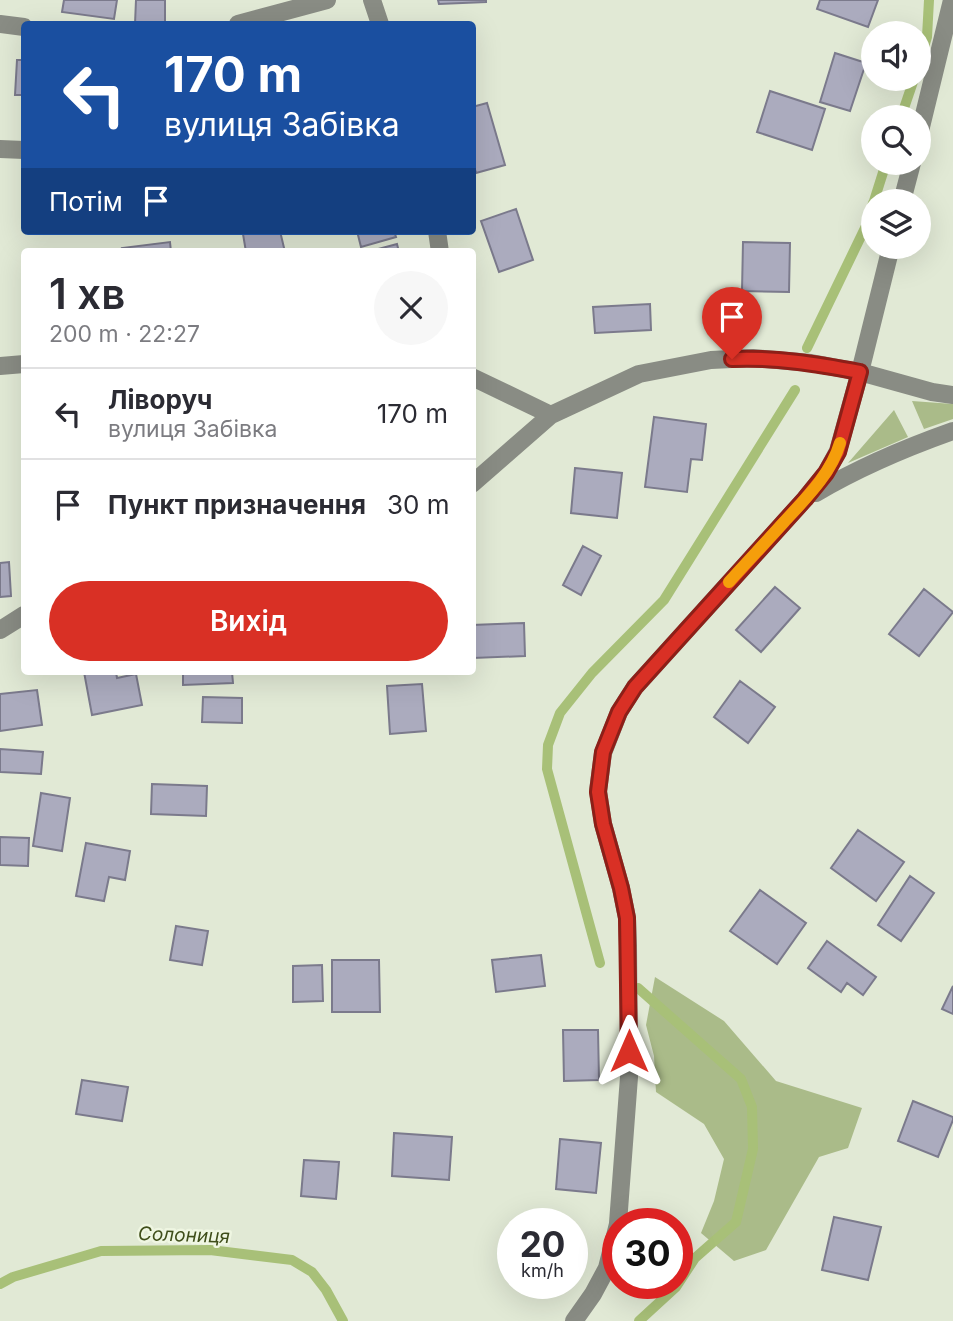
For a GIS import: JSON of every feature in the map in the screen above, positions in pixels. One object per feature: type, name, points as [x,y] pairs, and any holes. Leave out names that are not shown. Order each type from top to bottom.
[{"type":"street","points":[[249,21],[327,0]]},
{"type":"street","points":[[372,0],[379,21]]},
{"type":"street","points":[[927,105],[953,0]]},
{"type":"street","points":[[0,24],[21,27]]},
{"type":"street","points":[[0,149],[21,150]]},
{"type":"street","points":[[619,1208],[629,1077],[628,946],[627,918],[603,824],[598,792],[603,752],[619,712],[635,687],[826,473],[838,452],[888,259]]},
{"type":"street","points":[[476,481],[551,415],[639,374],[711,360],[752,358],[811,363],[953,395]]},
{"type":"street","points":[[0,366],[21,364]]},
{"type":"street","points":[[476,379],[551,415]]},
{"type":"street","points":[[805,499],[876,461],[953,431]]},
{"type":"street","points":[[0,630],[21,617]]},
{"type":"street","points":[[574,1321],[602,1277]]},
{"type":"green space","points":[[912,401],[953,404],[953,419],[924,429]]},
{"type":"green space","points":[[894,410],[908,437],[848,463]]},
{"type":"green space","points":[[655,977],[724,1021],[776,1081],[862,1108],[848,1148],[819,1157],[766,1250],[734,1261],[701,1233],[714,1201],[724,1159],[704,1124],[656,1092],[654,1056],[646,1025]]},
{"type":"building","points":[[64,0],[117,0],[114,19],[62,12]]},
{"type":"building","points":[[136,0],[165,0],[165,21],[135,21]]},
{"type":"building","points":[[438,0],[486,0],[486,2],[439,4]]},
{"type":"building","points":[[820,0],[878,0],[870,21],[861,21],[861,25],[817,9]]},
{"type":"building","points":[[835,53],[861,61],[861,78],[850,111],[820,102]]},
{"type":"building","points":[[17,60],[21,60],[21,95],[15,95]]},
{"type":"building","points":[[770,91],[825,109],[812,150],[757,132]]},
{"type":"building","points":[[487,103],[505,165],[476,173],[476,106]]},
{"type":"building","points":[[516,209],[533,260],[499,272],[481,221]]},
{"type":"building","points":[[243,235],[281,235],[284,248],[245,248]]},
{"type":"building","points":[[358,235],[396,237],[361,247]]},
{"type":"building","points":[[170,242],[171,248],[122,248]]},
{"type":"building","points":[[743,242],[790,243],[789,292],[742,291]]},
{"type":"building","points":[[397,244],[398,248],[382,248]]},
{"type":"building","points":[[650,304],[651,330],[595,333],[593,307]]},
{"type":"building","points":[[654,417],[706,424],[702,460],[691,459],[687,492],[645,487]]},
{"type":"building","points":[[575,468],[622,473],[617,518],[571,513]]},
{"type":"building","points":[[583,546],[601,556],[581,595],[563,585]]},
{"type":"building","points":[[9,562],[11,596],[0,597],[0,563]]},
{"type":"building","points":[[775,587],[800,608],[761,652],[736,630]]},
{"type":"building","points":[[924,589],[953,612],[919,656],[889,634]]},
{"type":"building","points":[[524,623],[525,656],[476,658],[476,625]]},
{"type":"building","points":[[85,675],[116,675],[117,678],[136,675],[142,705],[92,715]]},
{"type":"building","points":[[183,675],[232,675],[233,683],[183,685]]},
{"type":"building","points":[[740,681],[775,707],[748,743],[714,717]]},
{"type":"building","points":[[422,684],[426,731],[390,734],[387,686]]},
{"type":"building","points":[[37,690],[42,725],[0,731],[0,694]]},
{"type":"building","points":[[203,697],[242,698],[242,723],[202,722]]},
{"type":"building","points":[[0,749],[43,752],[41,774],[0,772]]},
{"type":"building","points":[[152,784],[207,786],[206,816],[151,814]]},
{"type":"building","points":[[41,793],[70,798],[62,851],[33,846]]},
{"type":"building","points":[[858,830],[904,862],[876,901],[831,868]]},
{"type":"building","points":[[0,837],[29,838],[28,866],[0,865]]},
{"type":"building","points":[[86,843],[130,851],[125,880],[109,877],[104,901],[76,896]]},
{"type":"building","points":[[910,876],[934,893],[901,941],[878,925]]},
{"type":"building","points":[[760,890],[806,923],[777,964],[730,931]]},
{"type":"building","points":[[176,926],[208,931],[202,965],[170,960]]},
{"type":"building","points":[[827,941],[876,977],[863,995],[847,983],[841,992],[808,968]]},
{"type":"building","points":[[541,955],[545,986],[496,992],[492,960]]},
{"type":"building","points":[[332,960],[379,960],[380,1012],[332,1012]]},
{"type":"building","points":[[322,965],[323,1001],[293,1002],[293,966]]},
{"type":"building","points":[[953,986],[953,1014],[942,1009]]},
{"type":"building","points":[[563,1030],[598,1030],[599,1080],[564,1081]]},
{"type":"building","points":[[82,1080],[128,1087],[122,1121],[76,1114]]},
{"type":"building","points":[[913,1101],[953,1117],[938,1157],[898,1141]]},
{"type":"building","points":[[394,1133],[452,1137],[449,1180],[392,1176]]},
{"type":"building","points":[[560,1139],[601,1143],[596,1193],[556,1189]]},
{"type":"building","points":[[304,1160],[339,1162],[336,1199],[301,1196]]},
{"type":"building","points":[[834,1217],[881,1227],[868,1280],[822,1270]]},
{"type":"waterway","points":[[928,21],[929,0]]},
{"type":"waterway","points":[[905,105],[910,91]]},
{"type":"waterway","points":[[878,189],[882,175]]},
{"type":"waterway","points":[[807,348],[861,236]]},
{"type":"waterway","points":[[600,963],[547,769],[548,745],[560,713],[592,673],[664,600],[795,390]]},
{"type":"waterway","points":[[638,988],[741,1079],[752,1107],[753,1149],[736,1222],[695,1258],[676,1287],[639,1321]]},
{"type":"waterway","name":"Солониця","points":[[0,1284],[13,1277],[101,1251],[210,1250],[292,1260],[312,1272],[326,1290],[343,1321]]},
{"type":"slow traffic","points":[[729,582],[826,473],[840,443]]},
{"type":"route","points":[[629,1051],[627,918],[603,824],[598,792],[603,752],[619,712],[635,687],[826,473],[838,452],[860,372],[811,363],[732,359]]}]
